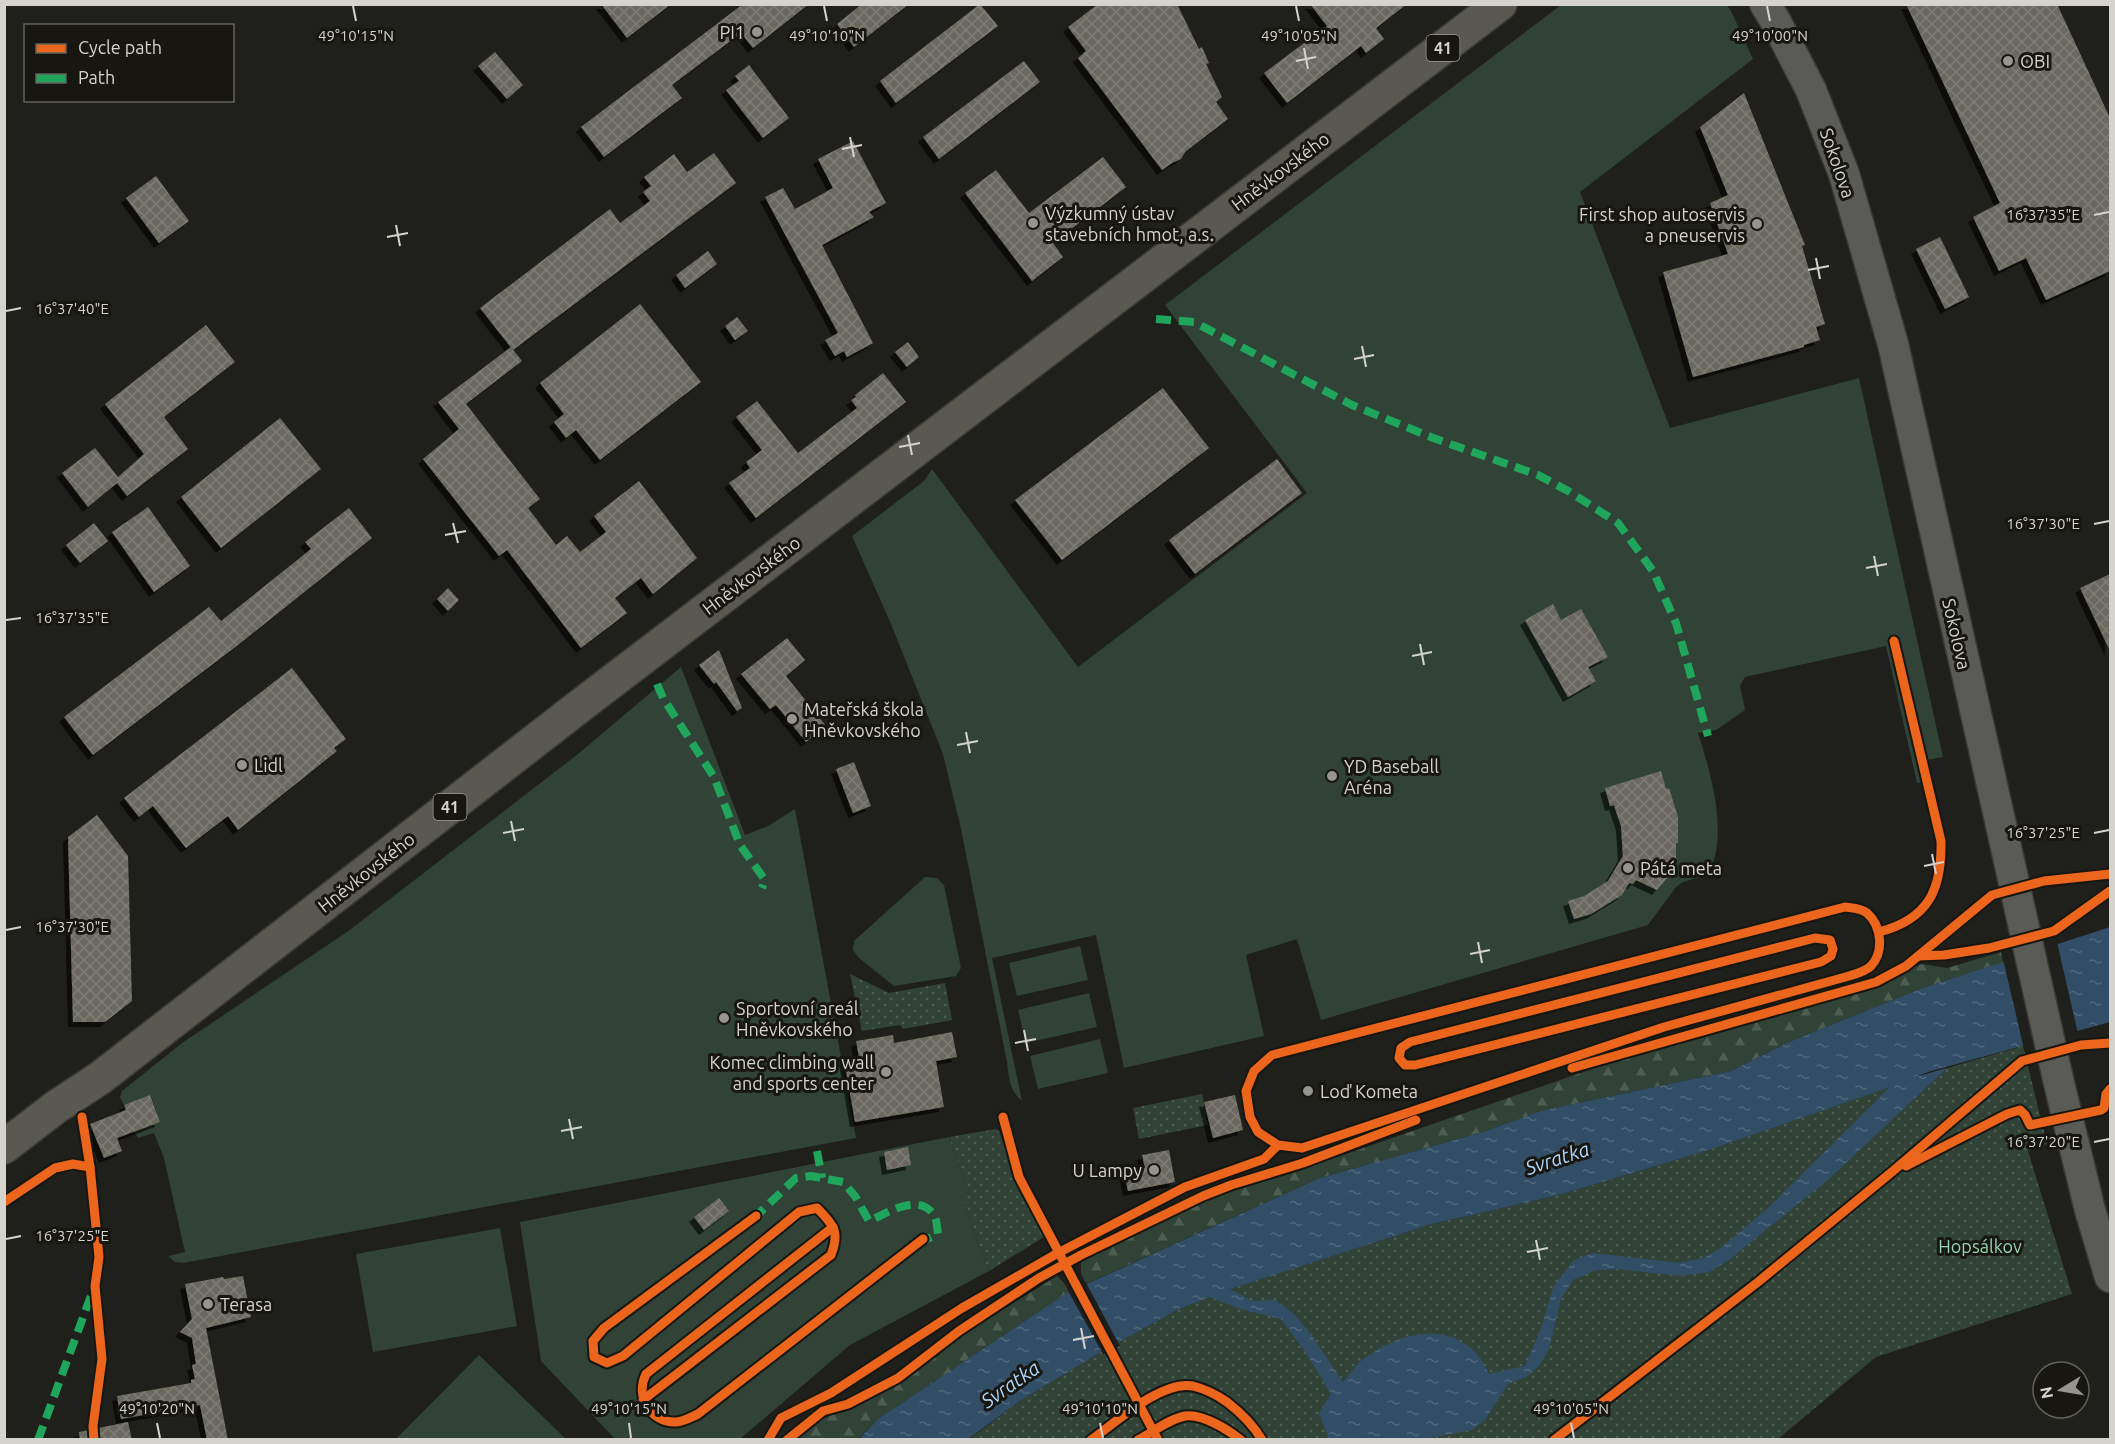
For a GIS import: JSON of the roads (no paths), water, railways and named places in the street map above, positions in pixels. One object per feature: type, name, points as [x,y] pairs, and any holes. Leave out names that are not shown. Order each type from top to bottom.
[{"type":"main road","name":"Hněvkovského","points":[[4,1147],[56,1107],[100,1078],[594,696],[1500,4]]},
{"type":"street","name":"Sokolova","points":[[1770,10],[1811,90],[1844,174],[1893,344],[2058,1079],[2090,1210],[2110,1277]]},
{"type":"water","name":"Svratka","points":[[2110,927],[2110,1022],[1931,1071],[1912,1078],[1947,1068],[1830,1178],[1729,1260],[1709,1272],[1680,1276],[1618,1269],[1596,1270],[1573,1280],[1561,1299],[1549,1349],[1541,1363],[1528,1376],[1508,1384],[1485,1420],[1472,1430],[1425,1439],[1329,1439],[1319,1413],[1331,1394],[1306,1353],[1281,1319],[1237,1308],[1210,1297],[1179,1309],[1101,1352],[1020,1401],[968,1439],[858,1440],[878,1419],[1067,1293],[1320,1178],[1486,1131],[1541,1111],[1731,1071],[1789,1042],[1920,989]],"holes":[[[1890,1087],[1767,1209],[1721,1248],[1703,1258],[1679,1263],[1593,1253],[1573,1261],[1553,1288],[1541,1329],[1525,1366],[1489,1374],[1476,1353],[1461,1341],[1432,1334],[1403,1338],[1388,1344],[1361,1361],[1343,1382],[1312,1336],[1293,1313],[1275,1300],[1252,1301],[1230,1289],[1432,1224],[1555,1196],[1706,1151]]]},
{"type":"place","name":"PI1","points":[[757,32]]},
{"type":"place","name":"OBI","points":[[2008,61]]},
{"type":"place","name":"Výzkumný ústav stavebních hmot, a.s.","points":[[1033,223]]},
{"type":"place","name":"First shop autoservis a pneuservis","points":[[1757,224]]},
{"type":"place","name":"Mateřská škola Hněvkovského","points":[[792,719]]},
{"type":"place","name":"Lidl","points":[[242,765]]},
{"type":"place","name":"YD Baseball Aréna","points":[[1332,776]]},
{"type":"place","name":"Pátá meta","points":[[1628,868]]},
{"type":"place","name":"Sportovní areál Hněvkovského","points":[[724,1018]]},
{"type":"place","name":"Komec climbing wall and sports center","points":[[886,1072]]},
{"type":"place","name":"Loď Kometa","points":[[1308,1091]]},
{"type":"place","name":"U Lampy","points":[[1154,1170]]},
{"type":"place","name":"Terasa","points":[[208,1304]]},
{"type":"park label","name":"Hopsálkov","points":[[1980,1246]]}]
